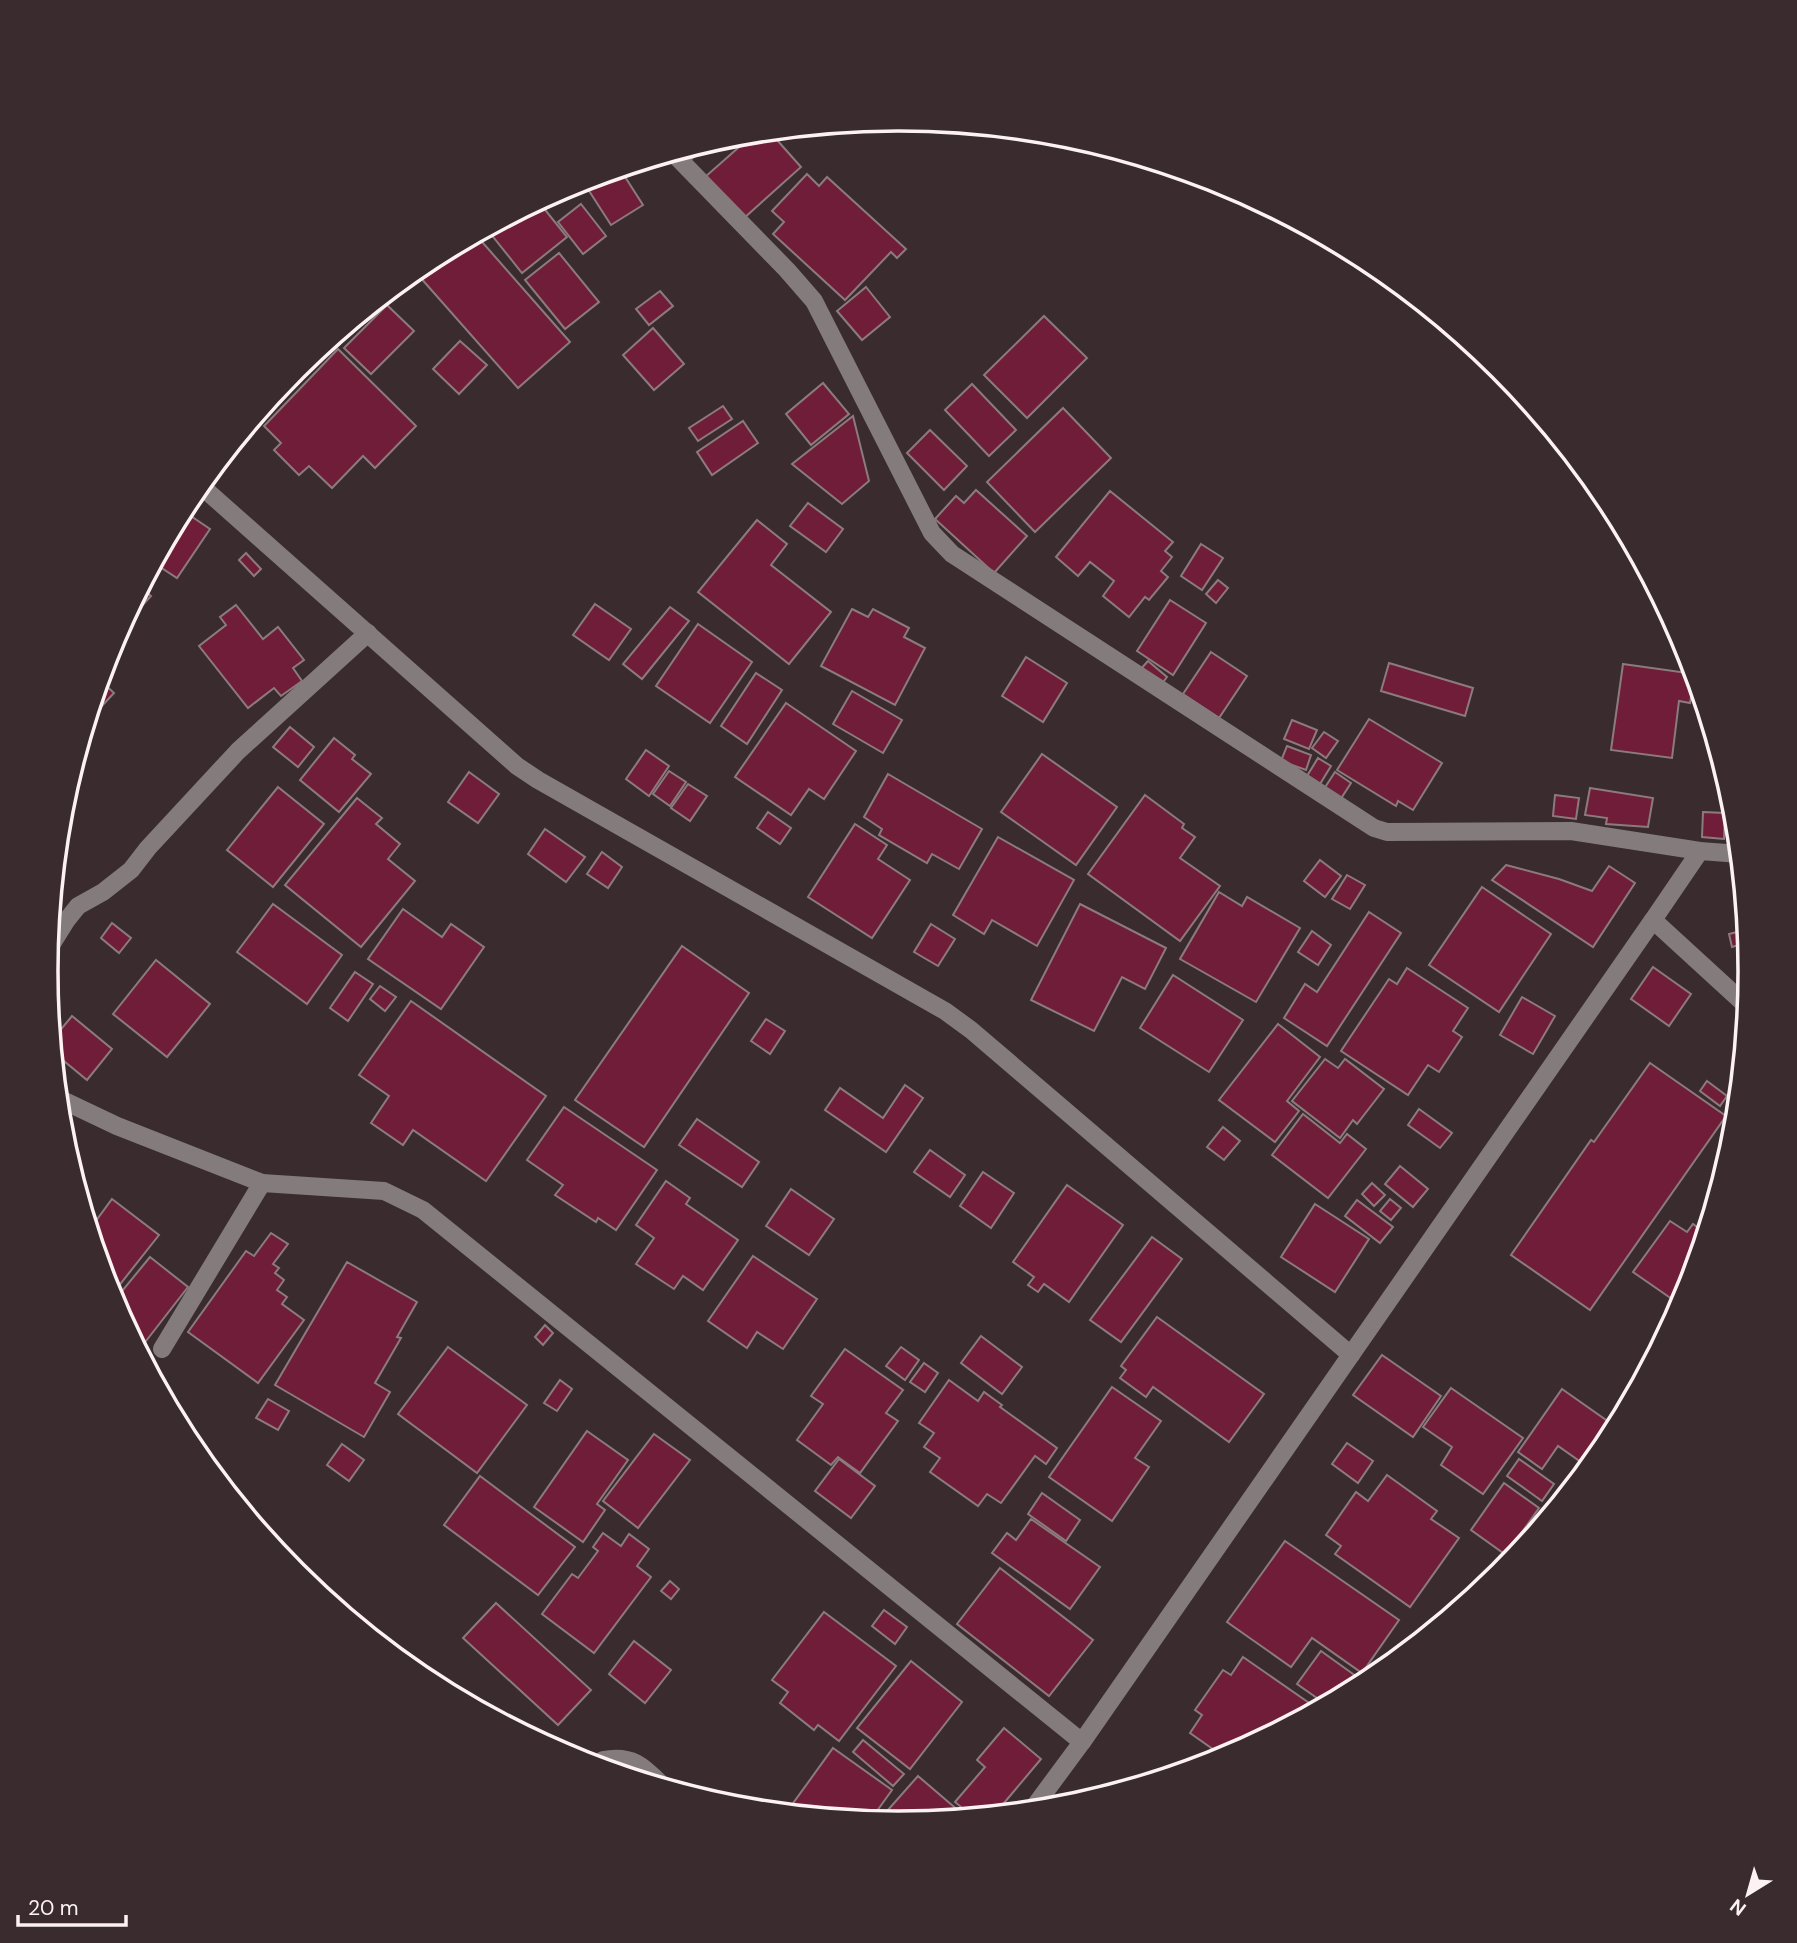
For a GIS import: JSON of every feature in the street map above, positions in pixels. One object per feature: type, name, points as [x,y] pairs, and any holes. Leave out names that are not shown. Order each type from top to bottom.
[{"type":"street","points":[[679,160],[814,301],[932,534],[952,554],[1374,828],[1387,832],[1571,831],[1731,853]]},
{"type":"street","points":[[208,492],[517,766],[945,1011],[971,1030],[1351,1354]]},
{"type":"street","points":[[59,931],[78,906],[103,892],[131,870],[238,751],[368,633]]},
{"type":"street","points":[[1039,1800],[1700,851]]},
{"type":"street","points":[[1653,920],[1738,998]]},
{"type":"street","points":[[69,1103],[117,1126],[262,1183],[384,1191],[423,1210],[1082,1742]]},
{"type":"street","points":[[162,1349],[262,1183]]},
{"type":"street","points":[[605,1759],[617,1757],[641,1763],[653,1776]]},
{"type":"building","points":[[777,140],[801,167],[743,219],[705,177],[740,146]]},
{"type":"building","points":[[807,174],[819,186],[827,177],[906,249],[897,258],[891,252],[845,300],[773,234],[784,222],[772,211]]},
{"type":"building","points":[[625,176],[643,205],[611,225],[589,190]]},
{"type":"building","points":[[581,204],[606,236],[583,254],[558,222]]},
{"type":"building","points":[[545,209],[567,237],[522,273],[492,236]]},
{"type":"building","points":[[481,241],[570,342],[518,388],[422,279]]},
{"type":"building","points":[[559,253],[599,302],[565,329],[525,280]]},
{"type":"building","points":[[866,287],[890,317],[862,340],[837,311]]},
{"type":"building","points":[[660,291],[673,306],[649,325],[636,309]]},
{"type":"building","points":[[387,305],[414,331],[371,374],[344,348]]},
{"type":"building","points":[[1044,316],[1087,358],[1027,418],[984,375]]},
{"type":"building","points":[[653,328],[684,364],[654,390],[623,355]]},
{"type":"building","points":[[460,341],[487,365],[459,394],[433,369]]},
{"type":"building","points":[[338,349],[416,426],[375,468],[363,456],[332,488],[309,466],[299,475],[274,450],[281,443],[264,426]]},
{"type":"building","points":[[823,383],[849,414],[811,445],[786,414]]},
{"type":"building","points":[[972,384],[1016,430],[989,456],[945,410]]},
{"type":"building","points":[[723,406],[732,419],[698,441],[689,428]]},
{"type":"building","points":[[1063,408],[1111,458],[1035,532],[987,482]]},
{"type":"building","points":[[853,416],[869,481],[842,504],[792,464]]},
{"type":"building","points":[[743,421],[758,443],[712,475],[697,452]]},
{"type":"building","points":[[930,430],[967,466],[944,490],[907,453]]},
{"type":"building","points":[[976,490],[1027,536],[994,573],[935,519],[956,496],[964,503]]},
{"type":"building","points":[[1110,491],[1173,542],[1165,551],[1172,557],[1161,571],[1168,577],[1149,600],[1145,597],[1129,617],[1103,596],[1114,581],[1090,562],[1078,576],[1056,557]]},
{"type":"building","points":[[808,503],[843,529],[826,552],[790,526]]},
{"type":"building","points":[[191,516],[210,529],[177,578],[161,568]]},
{"type":"building","points":[[757,520],[787,544],[771,565],[831,612],[789,664],[698,592]]},
{"type":"building","points":[[1201,544],[1223,558],[1202,590],[1181,576]]},
{"type":"building","points":[[246,553],[261,569],[254,576],[239,560]]},
{"type":"building","points":[[1218,580],[1228,588],[1216,603],[1206,594]]},
{"type":"building","points":[[148,593],[151,596],[141,607]]},
{"type":"building","points":[[1170,600],[1206,623],[1173,675],[1137,651]]},
{"type":"building","points":[[595,604],[631,629],[609,660],[573,635]]},
{"type":"building","points":[[236,605],[263,639],[278,627],[304,660],[293,668],[302,681],[281,696],[274,688],[248,708],[199,646],[226,625],[220,617]]},
{"type":"building","points":[[670,607],[689,621],[642,679],[623,664]]},
{"type":"building","points":[[852,609],[868,617],[873,609],[909,628],[904,637],[925,648],[895,705],[821,666]]},
{"type":"building","points":[[698,624],[752,662],[710,723],[656,686]]},
{"type":"building","points":[[1211,652],[1247,676],[1219,718],[1183,694]]},
{"type":"building","points":[[1026,657],[1067,683],[1043,722],[1002,696]]},
{"type":"building","points":[[1148,661],[1167,677],[1160,686],[1140,670]]},
{"type":"building","points":[[1389,663],[1473,688],[1465,716],[1381,691]]},
{"type":"building","points":[[1623,664],[1684,672],[1692,693],[1690,703],[1679,701],[1672,758],[1611,750]]},
{"type":"building","points":[[756,673],[782,690],[747,744],[721,726]]},
{"type":"building","points":[[108,687],[114,693],[100,708]]},
{"type":"building","points":[[852,691],[902,720],[883,753],[833,724]]},
{"type":"building","points":[[786,703],[856,751],[824,799],[809,789],[791,815],[735,777]]},
{"type":"building","points":[[1369,719],[1442,763],[1413,810],[1398,801],[1396,806],[1337,770]]},
{"type":"building","points":[[1292,720],[1317,730],[1309,749],[1284,739]]},
{"type":"building","points":[[290,727],[314,747],[298,767],[273,747]]},
{"type":"building","points":[[1324,732],[1338,741],[1326,758],[1312,748]]},
{"type":"building","points":[[334,738],[355,755],[352,759],[371,774],[339,812],[300,780]]},
{"type":"building","points":[[1287,746],[1311,755],[1306,770],[1281,761]]},
{"type":"building","points":[[646,750],[669,766],[649,796],[626,779]]},
{"type":"building","points":[[1042,754],[1117,807],[1076,865],[1001,812]]},
{"type":"building","points":[[1318,758],[1331,766],[1320,784],[1307,776]]},
{"type":"building","points":[[669,771],[686,782],[670,806],[653,794]]},
{"type":"building","points":[[469,772],[499,794],[478,823],[448,802]]},
{"type":"building","points":[[1335,772],[1351,783],[1340,800],[1324,789]]},
{"type":"building","points":[[888,774],[982,829],[959,869],[932,854],[927,863],[879,835],[882,829],[864,817]]},
{"type":"building","points":[[688,784],[707,796],[690,821],[671,808]]},
{"type":"building","points":[[278,787],[324,824],[273,887],[227,850]]},
{"type":"building","points":[[1590,788],[1653,798],[1648,827],[1606,824],[1607,818],[1585,815]]},
{"type":"building","points":[[1145,795],[1184,824],[1182,828],[1195,837],[1180,858],[1220,886],[1180,941],[1088,874]]},
{"type":"building","points":[[1555,795],[1579,798],[1576,819],[1553,816]]},
{"type":"building","points":[[357,798],[382,818],[376,824],[400,844],[388,859],[415,881],[361,947],[285,885]]},
{"type":"building","points":[[768,812],[791,828],[780,844],[757,828]]},
{"type":"building","points":[[1703,812],[1724,813],[1724,839],[1702,837]]},
{"type":"building","points":[[855,824],[887,845],[878,859],[910,880],[872,938],[808,897]]},
{"type":"building","points":[[545,829],[585,857],[566,882],[528,854]]},
{"type":"building","points":[[998,837],[1074,880],[1037,946],[992,920],[984,934],[953,915]]},
{"type":"building","points":[[602,852],[622,867],[608,888],[587,874]]},
{"type":"building","points":[[1320,860],[1341,876],[1325,897],[1304,881]]},
{"type":"building","points":[[1506,865],[1592,891],[1609,866],[1635,883],[1593,947],[1492,880]]},
{"type":"building","points":[[1347,875],[1365,885],[1350,909],[1332,899]]},
{"type":"building","points":[[1482,887],[1551,934],[1499,1012],[1429,965]]},
{"type":"building","points":[[1219,892],[1242,906],[1247,897],[1300,928],[1256,1002],[1180,959]]},
{"type":"building","points":[[273,904],[342,955],[307,1004],[237,952]]},
{"type":"building","points":[[1080,904],[1166,948],[1145,989],[1122,977],[1094,1031],[1031,1000]]},
{"type":"building","points":[[403,909],[442,937],[451,924],[484,947],[441,1009],[368,959]]},
{"type":"building","points":[[1369,912],[1401,933],[1327,1046],[1284,1018],[1305,984],[1317,992]]},
{"type":"building","points":[[112,923],[131,938],[119,953],[101,938]]},
{"type":"building","points":[[931,924],[955,939],[938,966],[914,952]]},
{"type":"building","points":[[1312,931],[1331,945],[1318,965],[1298,952]]},
{"type":"building","points":[[1738,932],[1738,945],[1732,947],[1729,934]]},
{"type":"building","points":[[682,946],[749,993],[644,1147],[575,1100]]},
{"type":"building","points":[[156,960],[210,1004],[167,1057],[113,1014]]},
{"type":"building","points":[[1653,967],[1691,994],[1669,1026],[1631,999]]},
{"type":"building","points":[[1407,968],[1468,1008],[1453,1031],[1462,1037],[1439,1072],[1428,1065],[1408,1095],[1341,1051],[1389,979],[1397,984]]},
{"type":"building","points":[[355,972],[373,984],[348,1021],[330,1008]]},
{"type":"building","points":[[1173,975],[1243,1020],[1209,1072],[1140,1028]]},
{"type":"building","points":[[380,986],[396,997],[385,1011],[370,999]]},
{"type":"building","points":[[1522,997],[1555,1016],[1533,1054],[1500,1035]]},
{"type":"building","points":[[411,1001],[546,1096],[486,1181],[413,1130],[403,1145],[371,1123],[389,1096],[359,1075]]},
{"type":"building","points":[[72,1016],[112,1049],[87,1080],[63,1060],[60,1030]]},
{"type":"building","points":[[766,1019],[785,1031],[770,1054],[751,1041]]},
{"type":"building","points":[[1278,1024],[1320,1057],[1287,1101],[1299,1111],[1275,1142],[1219,1100]]},
{"type":"building","points":[[1325,1059],[1338,1068],[1345,1059],[1384,1089],[1357,1124],[1353,1120],[1340,1138],[1292,1101]]},
{"type":"building","points":[[1650,1063],[1726,1116],[1590,1310],[1511,1255],[1591,1140],[1594,1142]]},
{"type":"building","points":[[1707,1081],[1727,1096],[1720,1106],[1700,1091]]},
{"type":"building","points":[[905,1085],[923,1098],[886,1152],[825,1110],[840,1088],[883,1118]]},
{"type":"building","points":[[564,1107],[657,1170],[616,1230],[598,1218],[596,1222],[555,1195],[563,1185],[527,1160]]},
{"type":"building","points":[[1419,1109],[1452,1133],[1440,1148],[1408,1125]]},
{"type":"building","points":[[1303,1114],[1340,1143],[1347,1134],[1366,1149],[1328,1198],[1272,1155]]},
{"type":"building","points":[[697,1119],[759,1162],[742,1187],[679,1145]]},
{"type":"building","points":[[1223,1127],[1240,1141],[1224,1160],[1207,1147]]},
{"type":"building","points":[[930,1150],[965,1175],[950,1197],[914,1172]]},
{"type":"building","points":[[1400,1166],[1428,1189],[1413,1207],[1385,1184]]},
{"type":"building","points":[[983,1172],[1014,1193],[991,1228],[960,1206]]},
{"type":"building","points":[[666,1181],[690,1198],[686,1204],[738,1240],[703,1290],[683,1276],[674,1289],[636,1264],[654,1238],[636,1225]]},
{"type":"building","points":[[1372,1183],[1385,1195],[1374,1206],[1362,1194]]},
{"type":"building","points":[[1067,1185],[1123,1225],[1069,1302],[1044,1284],[1038,1292],[1028,1285],[1034,1277],[1013,1262]]},
{"type":"building","points":[[791,1189],[834,1219],[809,1255],[766,1226]]},
{"type":"building","points":[[112,1199],[159,1235],[119,1286],[102,1242],[96,1221]]},
{"type":"building","points":[[1390,1199],[1401,1208],[1391,1220],[1380,1211]]},
{"type":"building","points":[[1357,1200],[1393,1227],[1380,1243],[1345,1216]]},
{"type":"building","points":[[1315,1204],[1369,1239],[1335,1292],[1281,1257]]},
{"type":"building","points":[[1670,1221],[1687,1232],[1693,1224],[1699,1229],[1672,1299],[1633,1272]]},
{"type":"building","points":[[271,1233],[288,1244],[273,1264],[279,1268],[275,1273],[284,1280],[277,1290],[287,1297],[282,1304],[304,1320],[258,1383],[188,1332],[246,1251],[254,1256]]},
{"type":"building","points":[[1152,1237],[1182,1259],[1121,1342],[1090,1320]]},
{"type":"building","points":[[753,1256],[817,1299],[783,1349],[757,1332],[747,1348],[708,1321]]},
{"type":"building","points":[[150,1257],[188,1287],[144,1343],[121,1292]]},
{"type":"building","points":[[347,1262],[417,1302],[397,1337],[401,1338],[375,1383],[390,1392],[364,1437],[275,1385]]},
{"type":"building","points":[[1157,1317],[1264,1394],[1229,1442],[1153,1387],[1146,1397],[1120,1378],[1126,1370],[1121,1366]]},
{"type":"building","points":[[545,1325],[553,1333],[543,1345],[535,1337]]},
{"type":"building","points":[[981,1336],[1022,1367],[1002,1394],[961,1363]]},
{"type":"building","points":[[448,1347],[527,1405],[477,1473],[398,1414]]},
{"type":"building","points":[[901,1347],[919,1360],[905,1380],[886,1366]]},
{"type":"building","points":[[845,1349],[903,1390],[886,1413],[898,1421],[860,1473],[838,1457],[831,1465],[797,1440],[823,1404],[811,1396]]},
{"type":"building","points":[[1382,1355],[1441,1396],[1413,1437],[1353,1395]]},
{"type":"building","points":[[924,1363],[938,1373],[925,1392],[910,1382]]},
{"type":"building","points":[[560,1380],[572,1389],[557,1411],[544,1403]]},
{"type":"building","points":[[949,1380],[978,1401],[984,1392],[1002,1405],[1000,1407],[1057,1448],[1046,1464],[1035,1456],[1001,1503],[987,1494],[978,1506],[930,1472],[940,1458],[924,1447],[934,1433],[919,1423]]},
{"type":"building","points":[[1112,1387],[1161,1421],[1135,1458],[1149,1467],[1112,1521],[1049,1477]]},
{"type":"building","points":[[1451,1388],[1523,1438],[1483,1494],[1441,1465],[1452,1447],[1423,1427]]},
{"type":"building","points":[[1562,1389],[1609,1422],[1581,1462],[1558,1446],[1542,1469],[1518,1452]]},
{"type":"building","points":[[268,1399],[289,1411],[278,1430],[256,1418]]},
{"type":"building","points":[[587,1431],[628,1460],[597,1504],[605,1510],[583,1542],[534,1507]]},
{"type":"building","points":[[654,1434],[690,1460],[638,1528],[603,1501]]},
{"type":"building","points":[[1347,1443],[1373,1461],[1358,1483],[1332,1464]]},
{"type":"building","points":[[342,1444],[364,1460],[349,1481],[327,1465]]},
{"type":"building","points":[[839,1459],[875,1486],[851,1518],[815,1491]]},
{"type":"building","points":[[1519,1459],[1554,1484],[1542,1501],[1507,1476]]},
{"type":"building","points":[[1387,1475],[1437,1511],[1431,1519],[1459,1538],[1410,1607],[1335,1554],[1341,1546],[1326,1535],[1356,1492],[1368,1501]]},
{"type":"building","points":[[480,1476],[575,1547],[538,1595],[444,1525]]},
{"type":"building","points":[[1504,1483],[1539,1508],[1504,1554],[1471,1530]]},
{"type":"building","points":[[1042,1493],[1080,1520],[1066,1541],[1028,1514]]},
{"type":"building","points":[[1031,1519],[1100,1567],[1070,1609],[992,1553],[1007,1533],[1016,1540]]},
{"type":"building","points":[[603,1533],[621,1546],[629,1534],[649,1549],[637,1566],[651,1577],[594,1653],[542,1614],[572,1574],[578,1578],[598,1551],[593,1547]]},
{"type":"building","points":[[1285,1541],[1399,1620],[1362,1673],[1312,1638],[1291,1667],[1227,1622]]},
{"type":"building","points":[[1000,1568],[1093,1640],[1049,1696],[957,1624]]},
{"type":"building","points":[[670,1581],[679,1589],[671,1599],[661,1591]]},
{"type":"building","points":[[496,1603],[591,1690],[558,1725],[463,1638]]},
{"type":"building","points":[[884,1610],[907,1627],[895,1644],[872,1626]]},
{"type":"building","points":[[824,1612],[896,1666],[839,1741],[818,1725],[814,1730],[780,1703],[788,1692],[772,1680]]},
{"type":"building","points":[[634,1641],[671,1670],[645,1703],[609,1674]]},
{"type":"building","points":[[1321,1651],[1357,1677],[1319,1700],[1297,1684]]},
{"type":"building","points":[[1243,1657],[1311,1704],[1214,1750],[1190,1733],[1202,1715],[1195,1710],[1223,1670],[1231,1675]]},
{"type":"building","points":[[911,1661],[962,1702],[910,1769],[857,1728]]},
{"type":"building","points":[[1004,1728],[1041,1759],[1002,1806],[963,1809],[955,1802],[985,1767],[977,1760]]},
{"type":"building","points":[[863,1740],[904,1774],[893,1786],[853,1752]]},
{"type":"building","points":[[833,1748],[892,1790],[877,1811],[792,1805]]},
{"type":"building","points":[[918,1776],[957,1810],[898,1812],[887,1812]]}]
